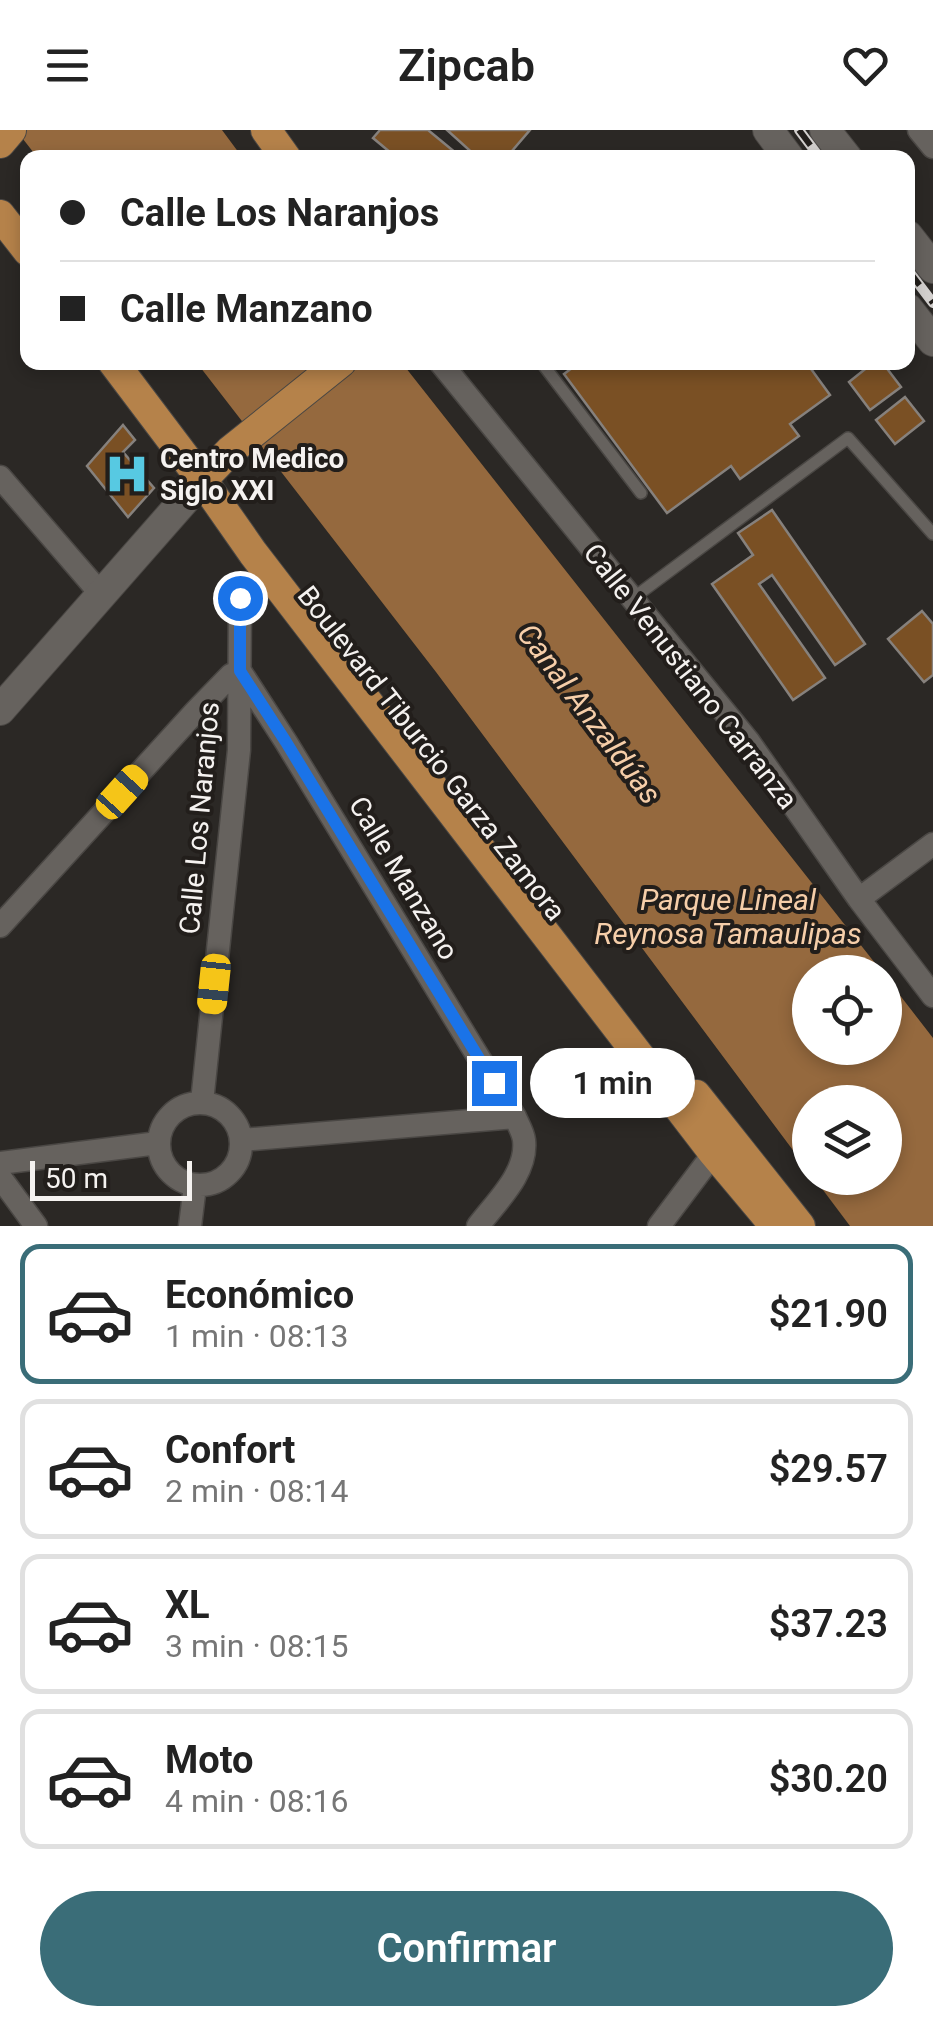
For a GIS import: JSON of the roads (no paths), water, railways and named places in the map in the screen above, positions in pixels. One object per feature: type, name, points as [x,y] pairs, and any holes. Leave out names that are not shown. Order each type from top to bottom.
[{"type":"main road","points":[[0,143],[11,130]]},
{"type":"main road","points":[[768,130],[784,150]]},
{"type":"main road","points":[[0,215],[20,241]]},
{"type":"main road","points":[[915,245],[933,268]]},
{"type":"main road","points":[[915,317],[933,341]]},
{"type":"main road","name":"Boulevard Tiburcio Garza Zamora","points":[[120,370],[216,466],[258,528],[720,1144],[775,1226]]},
{"type":"main road","points":[[0,710],[216,466],[331,370]]},
{"type":"main road","name":"Boulevard Tiburcio Garza Zamora","points":[[216,466],[253,553],[651,1069],[800,1226]]},
{"type":"street","points":[[919,130],[933,147]]},
{"type":"street","name":"Calle Venustiano Carranza","points":[[446,370],[749,742],[859,899],[933,996]]},
{"type":"street","points":[[0,477],[101,594]]},
{"type":"street","name":"Calle Los Naranjos","points":[[202,1102],[238,750],[240,598]]},
{"type":"street","points":[[0,926],[196,712],[231,675],[240,671]]},
{"type":"street","name":"Calle Manzano","points":[[240,671],[515,1117]]},
{"type":"street","points":[[859,899],[933,844]]},
{"type":"street","points":[[202,1102],[222,1108],[236,1121],[242,1140],[240,1159],[228,1175],[195,1186],[167,1170],[158,1143],[162,1126],[172,1113],[186,1104],[202,1102]]},
{"type":"street","points":[[242,1140],[515,1117],[524,1138],[516,1177],[478,1226]]},
{"type":"street","points":[[0,1163],[158,1143]]},
{"type":"street","points":[[659,1226],[720,1144]]},
{"type":"street","points":[[0,1177],[36,1226]]},
{"type":"street","points":[[190,1226],[195,1186]]},
{"type":"lane","points":[[546,370],[640,493]]},
{"type":"lane","points":[[632,600],[848,438],[933,534]]},
{"type":"water","points":[[16,130],[222,130],[237,150],[32,150]]},
{"type":"water","name":"Parque Lineal Reynosa Tamaulipas","points":[[202,370],[408,370],[869,955],[792,955],[792,1065],[902,1065],[902,998],[933,1038],[933,1226],[850,1226],[827,1195],[902,1195],[902,1085],[792,1085],[792,1149],[436,672]]},
{"type":"railway","points":[[799,130],[814,150]]},
{"type":"railway","points":[[915,279],[933,303]]},
{"type":"place","name":"Centro Medico Siglo XXI","points":[[127,474]]},
{"type":"water label","name":"Canal Anzaldúas","points":[[589,714]]}]
